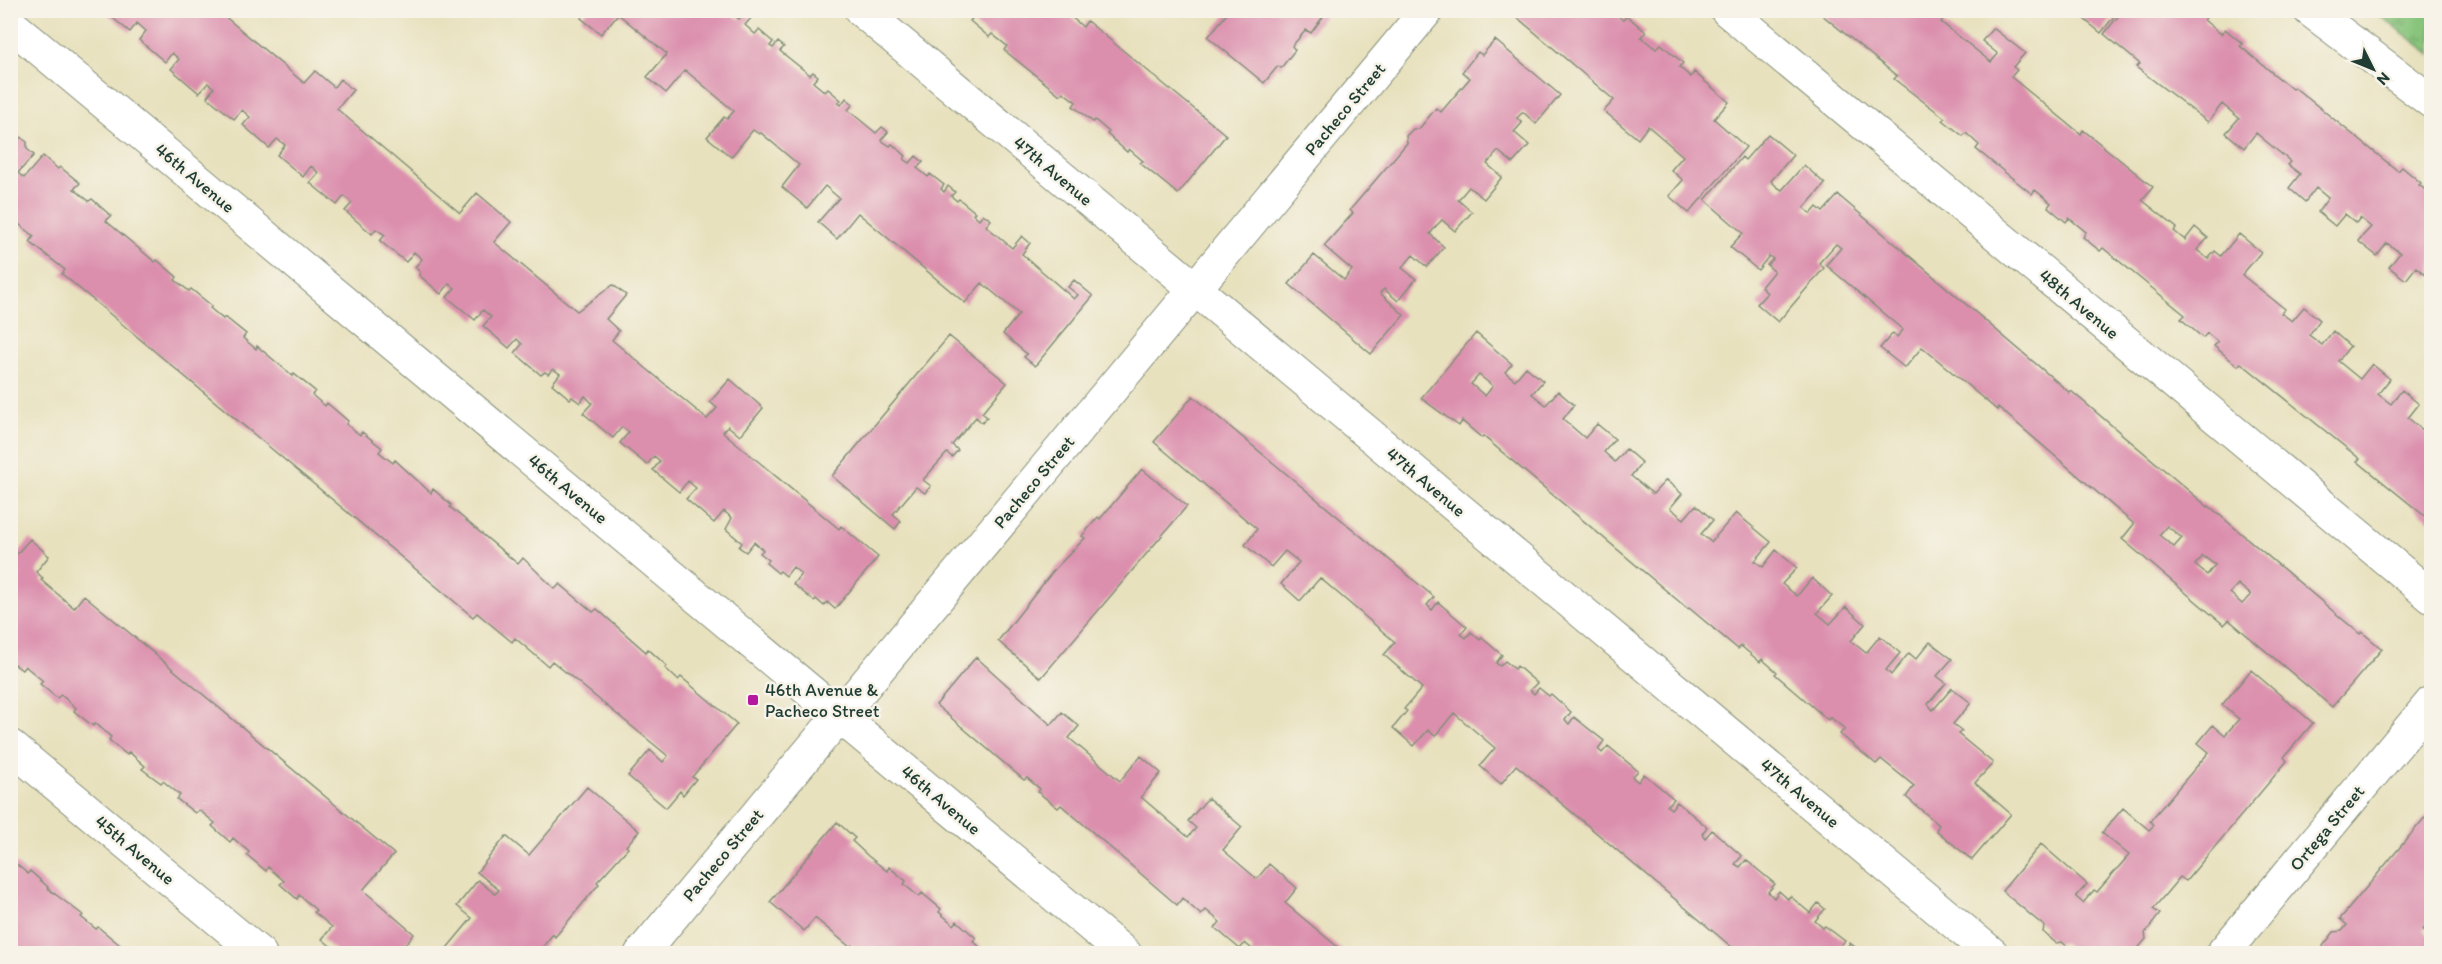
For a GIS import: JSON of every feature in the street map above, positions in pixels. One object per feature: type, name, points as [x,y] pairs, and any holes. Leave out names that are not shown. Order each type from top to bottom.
[{"type":"street","name":"47th Avenue","points":[[861,10],[1992,954]]},
{"type":"street","name":"Pacheco Street","points":[[641,954],[1427,10]]},
{"type":"street","name":"48th Avenue","points":[[1727,10],[2432,597]]},
{"type":"street","points":[[2310,10],[2432,102]]},
{"type":"street","name":"46th Avenue","points":[[10,24],[1125,954]]},
{"type":"street","name":"Ortega Street","points":[[2222,954],[2432,702]]},
{"type":"street","name":"45th Avenue","points":[[10,746],[260,954]]},
{"type":"green space","points":[[2374,11],[2431,11],[2431,54]]},
{"type":"building","points":[[103,10],[217,10],[304,83],[315,71],[334,87],[340,79],[353,90],[337,109],[460,213],[477,193],[511,222],[494,242],[577,311],[613,285],[626,295],[606,319],[619,331],[612,340],[707,419],[717,408],[710,402],[730,379],[763,408],[740,436],[728,426],[723,432],[839,529],[841,526],[878,557],[835,609],[827,602],[824,606],[816,599],[814,601],[793,584],[801,574],[793,567],[786,576],[780,571],[778,573],[766,563],[769,560],[760,553],[763,550],[754,542],[746,552],[739,547],[742,543],[726,529],[732,518],[724,511],[714,523],[686,499],[696,488],[688,481],[679,492],[653,470],[660,461],[654,456],[647,465],[620,443],[629,432],[622,427],[613,438],[583,413],[592,403],[585,396],[580,403],[572,397],[570,399],[552,384],[560,374],[553,369],[548,374],[545,372],[541,375],[515,353],[522,344],[517,339],[509,348],[483,326],[491,317],[483,310],[475,320],[447,297],[455,288],[449,284],[441,294],[419,275],[420,272],[415,267],[422,259],[414,252],[406,262],[380,241],[385,235],[376,229],[372,234],[345,211],[352,203],[344,196],[337,205],[310,183],[319,173],[311,166],[303,177],[277,155],[285,145],[277,139],[269,148],[243,125],[250,117],[242,110],[234,119],[207,97],[214,88],[208,83],[199,93],[171,69],[179,59],[172,53],[165,62],[139,40],[146,31],[137,23],[130,32]]},
{"type":"building","points":[[587,10],[733,10],[735,12],[733,15],[739,19],[745,13],[751,18],[745,25],[755,34],[759,30],[773,42],[770,46],[773,48],[778,42],[784,47],[780,51],[810,75],[813,72],[818,76],[813,82],[825,92],[828,89],[841,100],[838,103],[841,105],[846,98],[853,104],[848,110],[876,133],[882,127],[888,132],[881,140],[890,146],[892,144],[906,156],[904,159],[910,163],[916,156],[923,162],[917,168],[928,177],[930,174],[944,185],[941,189],[944,192],[948,186],[955,192],[951,196],[957,201],[959,199],[975,212],[973,214],[979,219],[983,214],[991,220],[986,226],[1012,248],[1022,236],[1030,243],[1022,254],[1074,299],[1078,295],[1068,287],[1074,280],[1093,296],[1035,366],[1024,357],[1027,354],[1003,334],[1019,314],[982,283],[965,303],[858,213],[837,239],[818,222],[839,198],[825,186],[807,208],[782,187],[799,165],[761,133],[753,130],[731,157],[707,137],[724,117],[727,119],[734,111],[685,70],[666,93],[647,77],[667,54],[618,14],[601,34],[581,18]]},
{"type":"building","points":[[971,10],[1063,10],[1083,27],[1087,21],[1226,135],[1178,194],[1140,163],[1143,161],[1129,149],[1127,152],[1095,120],[1093,122],[1073,106],[1076,102],[1063,92],[1060,95],[1004,50],[1007,46],[992,34],[989,37],[970,21],[976,14]]},
{"type":"building","points":[[1230,10],[1328,10],[1311,33],[1306,30],[1292,46],[1295,50],[1281,68],[1278,66],[1264,83],[1208,37]]},
{"type":"building","points":[[1514,10],[1611,10],[1623,20],[1627,16],[1646,32],[1641,37],[1656,49],[1661,44],[1683,63],[1679,67],[1691,77],[1694,72],[1729,102],[1714,119],[1746,147],[1689,213],[1669,196],[1683,180],[1671,170],[1683,156],[1648,126],[1638,139],[1604,111],[1614,100],[1512,13]]},
{"type":"building","points":[[1816,10],[1950,10],[1941,22],[1991,62],[1998,54],[1982,41],[1993,28],[2025,53],[2013,67],[2017,70],[2011,77],[2081,134],[2083,130],[2153,187],[2142,200],[2177,228],[2174,231],[2185,240],[2195,227],[2208,238],[2197,250],[2208,259],[2215,251],[2221,256],[2239,234],[2261,252],[2242,275],[2285,309],[2281,313],[2292,321],[2304,307],[2320,320],[2309,335],[2322,345],[2333,331],[2350,346],[2338,361],[2360,379],[2372,364],[2390,379],[2378,394],[2391,404],[2402,390],[2419,404],[2408,418],[2429,435],[2432,433],[2432,522],[2357,461],[2360,459],[2241,363],[2238,366],[2214,346],[2218,342],[2207,333],[2203,338],[2181,319],[2185,315],[2103,248],[2100,251],[2083,237],[2086,232],[2069,218],[2066,222],[2048,207],[2051,203],[2035,190],[2032,194],[1976,149],[1979,145],[1966,133],[1963,136],[1943,120],[1945,118],[1894,79],[1897,76]]},
{"type":"building","points":[[2073,10],[2119,10],[2101,33]]},
{"type":"building","points":[[2123,10],[2199,10],[2207,16],[2204,20],[2221,34],[2225,29],[2243,44],[2240,46],[2292,89],[2294,87],[2398,171],[2402,167],[2421,183],[2419,185],[2432,195],[2432,272],[2428,277],[2416,267],[2406,280],[2389,267],[2400,253],[2387,243],[2377,256],[2358,241],[2371,227],[2360,218],[2356,223],[2345,214],[2335,226],[2318,212],[2328,198],[2316,188],[2305,202],[2289,188],[2300,174],[2288,165],[2291,162],[2256,133],[2244,148],[2226,133],[2239,118],[2222,104],[2208,122],[2136,67],[2140,64],[2104,34]]},
{"type":"building","points":[[1495,40],[1560,95],[1536,124],[1523,112],[1517,118],[1522,123],[1514,132],[1529,145],[1513,163],[1498,151],[1487,164],[1502,177],[1484,199],[1469,187],[1458,200],[1472,212],[1455,231],[1442,220],[1436,226],[1430,234],[1444,247],[1427,267],[1413,255],[1402,268],[1416,279],[1398,301],[1384,289],[1380,293],[1404,315],[1371,354],[1289,284],[1314,255],[1344,280],[1352,270],[1324,246],[1353,213],[1350,210],[1407,143],[1406,136],[1413,129],[1419,129],[1436,108],[1441,112],[1470,78],[1462,72],[1478,52],[1482,55]]},
{"type":"building","points":[[1768,134],[1793,155],[1771,181],[1777,187],[1782,190],[1804,165],[1825,184],[1804,208],[1811,214],[1817,207],[1823,212],[1838,195],[2070,393],[2071,391],[2360,634],[2362,632],[2382,649],[2332,707],[2229,620],[2224,625],[2122,539],[2134,524],[1998,407],[1997,410],[1922,347],[1905,368],[1880,348],[1893,333],[1897,337],[1903,330],[1826,265],[1841,248],[1836,244],[1819,263],[1824,268],[1778,322],[1757,304],[1767,293],[1761,287],[1774,271],[1767,265],[1773,259],[1769,256],[1758,270],[1730,247],[1743,233],[1705,200],[1742,157],[1745,160]],"holes":[[[2167,526],[2182,538],[2174,547],[2159,535]],[[2203,556],[2215,565],[2207,575],[2195,565]],[[2238,584],[2251,595],[2242,604],[2230,593]]]},
{"type":"building","points":[[10,135],[19,136],[27,142],[27,149],[34,155],[18,173],[24,178],[43,156],[58,169],[60,167],[80,183],[74,189],[89,201],[92,199],[111,216],[106,221],[155,262],[157,260],[177,277],[175,280],[189,291],[191,289],[212,306],[210,308],[223,319],[225,317],[246,334],[243,338],[256,349],[257,346],[315,391],[312,395],[325,406],[327,403],[348,421],[346,424],[360,435],[362,432],[382,448],[379,452],[393,463],[395,460],[431,493],[433,489],[451,505],[450,507],[518,564],[523,558],[555,589],[560,584],[593,612],[597,609],[646,652],[648,649],[667,666],[665,668],[678,680],[681,677],[737,724],[692,777],[696,779],[683,795],[680,791],[666,808],[628,776],[650,750],[663,762],[668,756],[552,661],[548,666],[515,638],[512,642],[477,613],[473,617],[62,274],[65,270],[30,242],[34,236],[10,217]]},
{"type":"building","points":[[1476,333],[1512,364],[1505,372],[1515,380],[1526,367],[1543,381],[1532,394],[1546,405],[1558,391],[1574,405],[1563,419],[1585,438],[1597,424],[1615,439],[1604,452],[1615,462],[1626,449],[1642,463],[1631,476],[1653,494],[1666,480],[1682,494],[1670,508],[1684,519],[1696,505],[1713,520],[1701,534],[1711,542],[1736,513],[1771,542],[1755,561],[1763,567],[1776,550],[1797,568],[1782,584],[1797,596],[1812,578],[1832,596],[1817,613],[1830,624],[1846,607],[1865,624],[1851,641],[1866,653],[1880,636],[1900,653],[1886,670],[1891,675],[1909,653],[1916,659],[1930,642],[1952,659],[1937,676],[1946,683],[1928,704],[1933,710],[1952,688],[1971,703],[1953,724],[1962,731],[1958,734],[1993,763],[1975,783],[2011,814],[1972,860],[1936,830],[1939,825],[1906,797],[1914,786],[1881,759],[1876,764],[1840,734],[1845,729],[1830,717],[1828,720],[1775,674],[1777,672],[1762,659],[1760,662],[1741,646],[1738,649],[1483,436],[1482,438],[1462,421],[1459,426],[1421,398]],"holes":[[[1479,375],[1493,386],[1485,396],[1471,384]]]},
{"type":"building","points":[[949,336],[1007,383],[982,413],[987,417],[982,423],[976,417],[952,445],[958,450],[952,457],[947,453],[923,480],[931,486],[925,493],[916,487],[893,514],[901,521],[895,529],[832,476]]},
{"type":"building","points":[[1193,396],[1434,597],[1427,605],[1432,610],[1438,602],[1467,627],[1461,634],[1466,638],[1471,632],[1502,655],[1496,663],[1500,666],[1505,661],[1515,669],[1517,666],[1537,683],[1530,690],[1534,694],[1539,688],[1549,696],[1551,694],[1571,712],[1565,720],[1569,724],[1574,717],[1604,741],[1598,749],[1602,753],[1608,746],[1638,771],[1632,777],[1638,782],[1644,774],[1674,799],[1667,806],[1671,809],[1677,802],[1707,827],[1702,834],[1705,838],[1712,830],[1742,856],[1735,864],[1740,867],[1746,860],[1775,884],[1768,892],[1774,898],[1779,891],[1788,899],[1790,896],[1810,913],[1818,903],[1825,909],[1815,921],[1845,941],[1840,946],[1845,950],[1850,943],[1861,952],[1863,950],[1868,954],[1740,954],[1516,765],[1501,784],[1480,766],[1495,748],[1454,713],[1435,736],[1428,730],[1414,746],[1393,728],[1407,711],[1404,709],[1422,688],[1384,655],[1395,642],[1320,578],[1300,601],[1281,584],[1299,562],[1285,551],[1271,567],[1245,545],[1257,529],[1154,442]]},
{"type":"building","points":[[1142,469],[1187,506],[1041,678],[998,641],[1054,570],[1085,538],[1082,536],[1098,517],[1100,519]]},
{"type":"building","points":[[30,539],[49,556],[36,572],[43,578],[41,580],[74,608],[84,595],[394,854],[363,890],[414,934],[397,954],[340,954],[322,939],[332,927],[299,895],[297,899],[280,884],[284,881],[268,867],[266,871],[247,855],[249,852],[233,838],[230,842],[212,826],[215,823],[199,810],[195,813],[177,799],[180,795],[163,781],[161,783],[142,769],[145,766],[129,752],[127,755],[109,740],[111,737],[95,723],[93,726],[74,711],[76,708],[61,695],[57,698],[40,684],[43,681],[25,666],[22,670],[10,661],[10,552],[15,556]]},
{"type":"building","points":[[976,657],[1051,725],[1062,712],[1079,726],[1069,738],[1120,781],[1141,756],[1161,773],[1141,797],[1188,837],[1196,828],[1188,821],[1208,798],[1242,827],[1223,850],[1257,879],[1269,864],[1297,888],[1285,903],[1346,954],[1251,954],[1253,950],[1245,943],[1240,949],[1215,928],[1220,922],[1206,910],[1201,915],[1182,898],[1177,905],[1061,805],[1058,808],[1038,792],[1040,789],[1027,778],[1024,780],[936,705]]},
{"type":"building","points":[[2251,670],[2313,723],[2284,757],[2287,761],[2186,881],[2180,877],[2153,909],[2160,914],[2145,933],[2146,939],[2134,953],[2128,951],[2126,954],[2076,954],[2062,942],[2056,943],[2043,932],[2044,926],[2002,891],[2041,844],[2087,884],[2076,897],[2083,903],[2094,890],[2097,892],[2129,855],[2102,833],[2123,808],[2149,830],[2154,825],[2150,821],[2209,752],[2198,743],[2213,725],[2225,735],[2239,719],[2222,705]]},
{"type":"building","points":[[587,787],[639,831],[626,846],[628,848],[597,882],[599,884],[555,937],[553,934],[537,954],[442,954],[472,918],[457,906],[478,880],[495,894],[499,890],[477,872],[506,836],[529,855]]},
{"type":"building","points":[[2426,816],[2432,821],[2432,919],[2423,930],[2432,937],[2432,954],[2323,954],[2323,946],[2334,932],[2342,931],[2347,925],[2340,919]]},
{"type":"building","points":[[837,822],[855,838],[852,841],[868,856],[887,871],[889,867],[906,881],[904,884],[919,897],[922,893],[941,909],[939,912],[954,925],[957,921],[976,938],[973,941],[988,954],[862,954],[815,918],[804,931],[770,902]]},
{"type":"building","points":[[10,859],[28,874],[30,871],[47,888],[83,915],[81,917],[96,929],[98,927],[131,954],[19,954],[10,947]]},
{"type":"place","name":"46th Avenue & Pacheco Street","points":[[753,700]]}]
